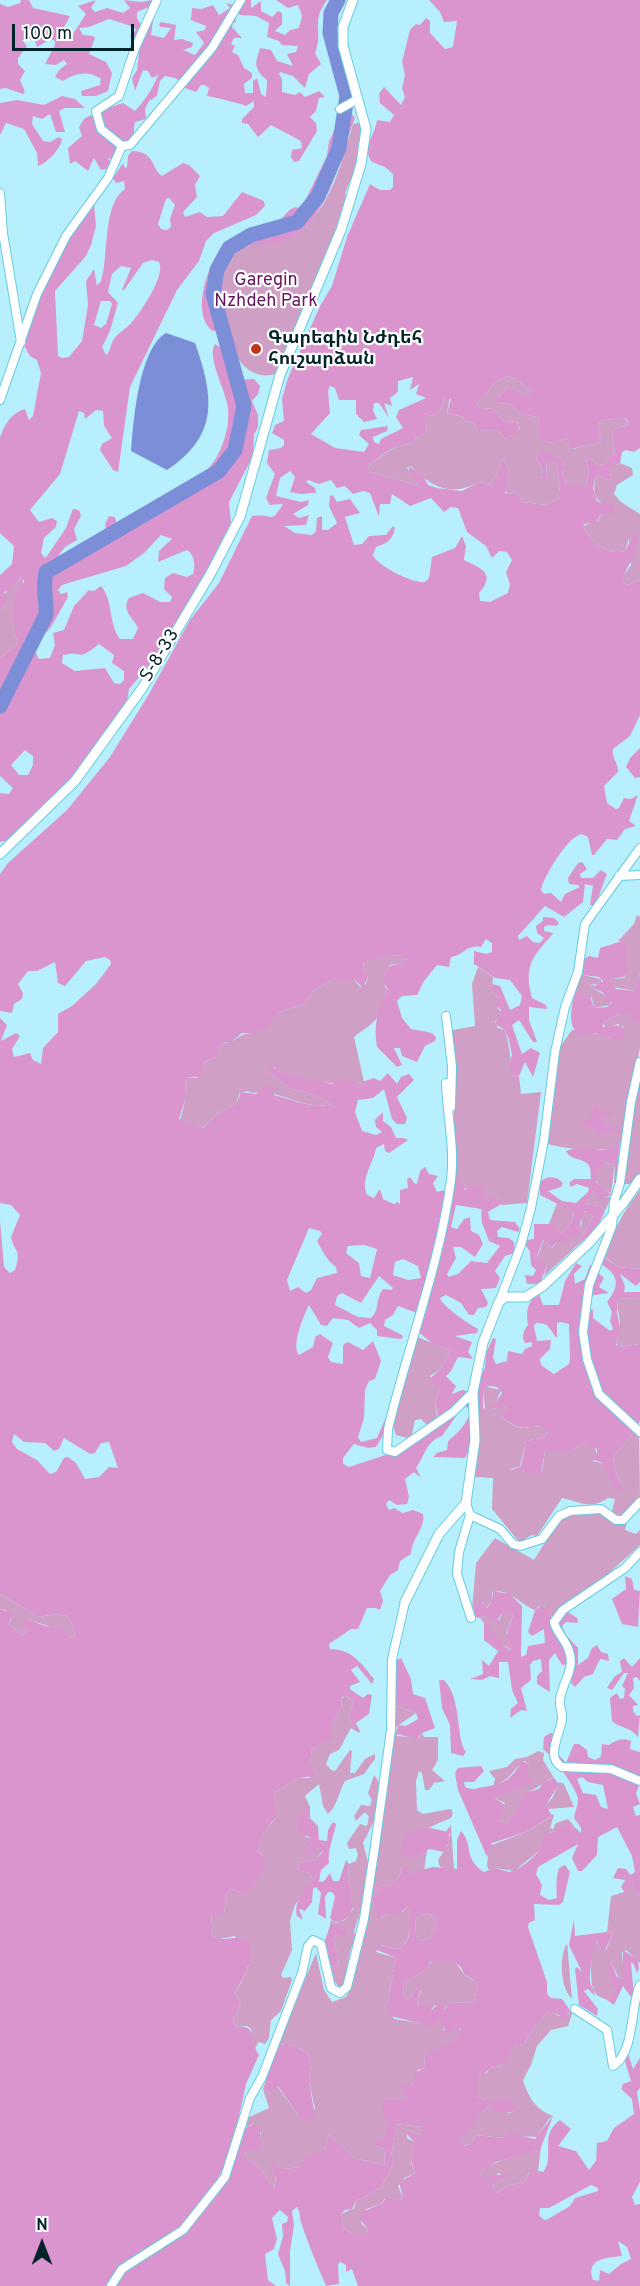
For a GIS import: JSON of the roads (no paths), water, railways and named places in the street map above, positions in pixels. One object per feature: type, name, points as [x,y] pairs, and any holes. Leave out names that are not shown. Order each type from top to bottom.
[{"type":"street","points":[[158,0],[135,48],[119,96],[96,111],[101,129],[122,146],[129,145],[212,48],[241,0]]},
{"type":"street","name":"Տ-8-33","points":[[0,854],[75,781],[143,687],[211,573],[240,517],[280,375],[341,230],[361,164],[366,129],[343,46],[343,27],[353,0]]},
{"type":"street","points":[[340,109],[358,99]]},
{"type":"street","points":[[0,400],[37,294],[66,236],[108,178],[122,146]]},
{"type":"street","points":[[0,193],[3,233],[21,343]]},
{"type":"street","points":[[471,1618],[457,1574],[459,1552],[470,1515],[466,1503],[475,1440],[474,1392],[483,1343],[521,1245],[531,1208],[544,1140],[555,1052],[565,1007],[578,972],[585,924],[640,848]]},
{"type":"street","points":[[619,876],[640,874]]},
{"type":"street","points":[[446,1016],[452,1066],[450,1118]]},
{"type":"street","points":[[640,1062],[612,1226],[588,1285],[584,1345],[599,1394],[640,1432]]},
{"type":"street","points":[[446,1083],[452,1155],[449,1188],[432,1265],[388,1429],[387,1450],[395,1452],[453,1412],[474,1392]]},
{"type":"street","points":[[499,1302],[505,1297],[526,1297],[543,1286],[575,1258],[640,1179]]},
{"type":"street","points":[[111,2286],[122,2268],[183,2230],[225,2177],[250,2098],[262,2077],[302,1973],[308,1946],[313,1940],[321,1944],[331,1988],[340,1994],[347,1987],[364,1919],[375,1846],[391,1730],[392,1659],[405,1602],[439,1534],[466,1503]]},
{"type":"street","points":[[470,1515],[501,1529],[513,1544],[520,1546],[542,1539],[559,1516],[570,1512],[601,1509],[616,1520],[624,1520],[640,1503]]},
{"type":"street","points":[[640,1552],[626,1568],[563,1610],[554,1622],[570,1652],[571,1665],[569,1678],[560,1699],[562,1717],[554,1756],[557,1764],[562,1767],[611,1769],[640,1781]]},
{"type":"street","points":[[575,2009],[607,2030],[613,2066],[620,2062],[629,2039],[640,1985]]},
{"type":"water","points":[[166,333],[195,343],[206,381],[208,398],[208,414],[204,429],[184,457],[167,470],[131,451],[136,405],[144,369],[149,354],[157,341]]},
{"type":"waterway","points":[[0,706],[46,615],[44,584],[46,572],[219,471],[235,450],[244,406],[213,294],[217,270],[229,248],[251,235],[297,222],[318,196],[339,148],[347,96],[330,33],[331,13],[338,0]]},
{"type":"place","name":"Գարեգին Նժդեհ հուշարձան","points":[[256,349]]},
{"type":"park label","name":"Garegin Nzhdeh Park","points":[[266,291]]}]
